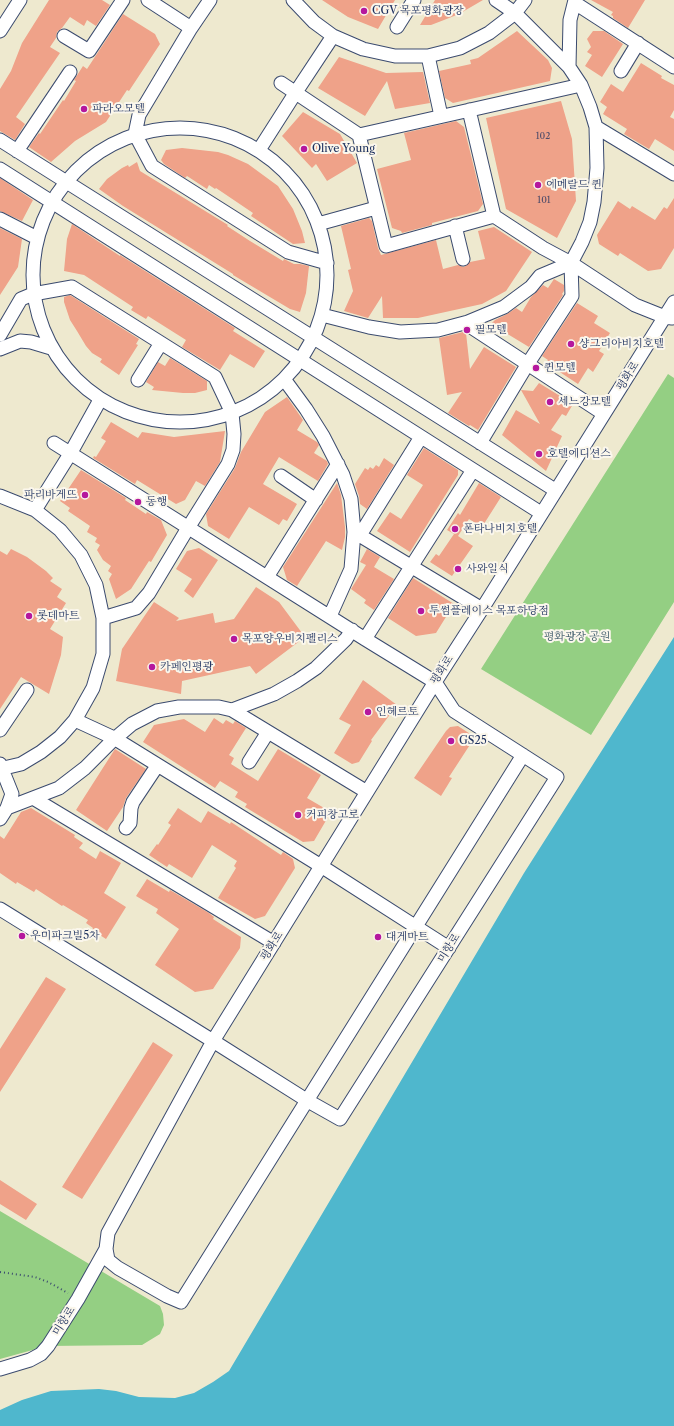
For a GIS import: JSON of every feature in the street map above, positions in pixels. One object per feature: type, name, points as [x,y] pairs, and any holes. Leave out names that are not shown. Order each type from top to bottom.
[{"type":"street","points":[[0,31],[20,0]]},
{"type":"street","points":[[64,36],[89,51],[123,0]]},
{"type":"street","points":[[148,0],[191,28]]},
{"type":"street","points":[[210,0],[191,28],[139,115],[135,134],[152,166],[288,252],[327,263]]},
{"type":"street","points":[[293,0],[314,22],[334,36],[363,50],[395,56],[428,56],[460,48],[489,33],[515,13],[525,0]]},
{"type":"street","points":[[397,27],[414,0]]},
{"type":"street","points":[[480,443],[527,365],[572,296],[571,263],[590,222],[594,202],[597,168],[596,127],[581,85],[569,67],[515,13],[496,0]]},
{"type":"street","points":[[569,67],[570,20],[575,1],[674,67]]},
{"type":"street","points":[[259,150],[334,36]]},
{"type":"street","points":[[621,71],[638,43]]},
{"type":"street","points":[[428,56],[442,116]]},
{"type":"street","points":[[18,151],[70,72]]},
{"type":"street","points":[[281,83],[359,135],[386,246],[494,216]]},
{"type":"street","points":[[359,135],[581,85]]},
{"type":"street","points":[[469,110],[494,216],[542,248],[571,263],[635,305],[669,318]]},
{"type":"street","points":[[596,127],[674,174]]},
{"type":"street","points":[[167,128],[207,130],[235,136],[259,150],[283,169],[298,186],[310,206],[318,224],[324,244],[327,263],[326,292],[322,315],[314,338],[300,360],[275,388],[248,406],[232,413],[188,423],[165,422],[142,418],[120,411],[100,400],[83,387],[68,372],[51,348],[37,316],[33,294],[32,262],[37,238],[45,216],[56,194],[84,164],[104,149],[135,134],[167,128]]},
{"type":"street","points":[[0,140],[555,490]]},
{"type":"street","points":[[0,169],[541,513]]},
{"type":"street","points":[[318,224],[376,208]]},
{"type":"street","points":[[0,219],[37,238]]},
{"type":"street","points":[[455,226],[463,259]]},
{"type":"street","points":[[322,315],[368,327],[400,332],[438,330],[464,323],[504,307],[531,287],[540,276],[571,263]]},
{"type":"street","points":[[0,335],[21,299],[33,294],[72,287],[215,377],[232,413],[234,434],[233,450],[228,464],[149,593],[136,608],[103,618]]},
{"type":"street","name":"평화로","points":[[106,1249],[108,1233],[213,1041],[366,792],[482,609],[555,490],[669,318],[674,302]]},
{"type":"street","points":[[464,323],[604,414]]},
{"type":"street","points":[[0,349],[20,341],[31,342],[51,348]]},
{"type":"street","points":[[138,380],[161,343]]},
{"type":"street","points":[[284,379],[319,429],[338,464],[350,499],[357,534],[482,609]]},
{"type":"street","points":[[35,510],[70,454],[100,400]]},
{"type":"street","points":[[330,616],[350,569],[357,534],[421,437]]},
{"type":"street","points":[[54,443],[435,682],[454,711],[523,755],[181,1302],[167,1296],[118,1268],[108,1260],[106,1249]]},
{"type":"street","points":[[267,577],[338,464]]},
{"type":"street","points":[[365,639],[473,470]]},
{"type":"street","points":[[281,476],[316,500]]},
{"type":"street","points":[[0,496],[35,510],[60,530],[81,555],[96,585],[103,618],[103,654],[93,688],[75,720],[60,737],[41,752],[20,764],[1,768],[12,794],[7,808],[0,819]]},
{"type":"street","points":[[232,710],[274,694],[297,681],[316,668],[346,639],[352,630]]},
{"type":"street","points":[[0,730],[27,690]]},
{"type":"street","points":[[7,808],[59,788],[85,768],[114,738],[132,724],[157,711],[179,707],[219,707],[232,710],[366,792]]},
{"type":"street","points":[[75,720],[114,738],[321,866],[449,948]]},
{"type":"street","points":[[249,762],[268,732]]},
{"type":"street","name":"미항로","points":[[308,1101],[340,1119],[558,777],[523,755]]},
{"type":"street","points":[[126,828],[130,823],[133,802],[157,766]]},
{"type":"street","points":[[33,798],[274,943]]},
{"type":"street","points":[[0,908],[308,1101]]},
{"type":"street","name":"미항로","points":[[0,1369],[30,1360],[41,1354],[48,1346],[78,1299],[106,1249]]},
{"type":"path","points":[[0,1272],[36,1277],[78,1299]]},
{"type":"green space","name":"평화광장 공원","points":[[668,374],[674,378],[674,602],[591,735],[481,669]]},
{"type":"green space","points":[[0,1211],[160,1306],[163,1314],[164,1325],[160,1334],[142,1345],[47,1346],[0,1359]]},
{"type":"water","points":[[674,637],[674,1426],[0,1426],[0,1410],[22,1400],[51,1391],[99,1389],[116,1391],[139,1397],[175,1398],[194,1393],[229,1371],[524,873]]},
{"type":"building","points":[[49,0],[102,0],[110,5],[96,26],[87,20],[84,26],[70,17],[57,32],[56,38],[50,47],[60,53],[16,117],[25,124],[15,140],[0,131],[0,89],[11,71],[22,43]]},
{"type":"building","name":"CGV 목포평화광장","points":[[322,0],[395,0],[378,29],[348,17]]},
{"type":"building","points":[[435,0],[483,0],[459,14],[444,20],[431,25],[420,25]]},
{"type":"building","points":[[591,0],[645,0],[628,28],[613,18],[611,15],[613,12]]},
{"type":"building","points":[[123,14],[155,34],[160,44],[129,91],[127,90],[106,122],[75,141],[51,162],[29,147],[39,133],[40,134],[63,100],[64,101],[76,81],[74,80],[83,66],[87,69]]},
{"type":"building","points":[[517,31],[548,60],[552,68],[550,81],[453,103],[445,98],[439,71],[471,64],[470,60],[478,58]]},
{"type":"building","points":[[593,31],[604,31],[623,44],[602,77],[585,66],[592,55],[587,52],[591,47],[587,39]]},
{"type":"building","points":[[339,57],[386,73],[423,72],[430,103],[395,109],[387,81],[365,116],[318,88]]},
{"type":"building","points":[[641,63],[662,76],[661,78],[674,85],[674,110],[670,117],[674,119],[674,151],[655,139],[649,149],[624,134],[627,129],[603,114],[607,107],[600,102],[611,84],[623,92]]},
{"type":"building","name":"에메랄드 퀸","points":[[561,101],[572,139],[576,201],[557,238],[506,209],[486,118]]},
{"type":"building","points":[[303,112],[340,134],[357,163],[327,181],[316,164],[312,168],[282,136]]},
{"type":"building","points":[[456,121],[464,127],[483,204],[478,211],[432,223],[432,225],[402,233],[401,231],[392,228],[377,169],[411,160],[404,133]]},
{"type":"building","points":[[182,148],[218,152],[228,155],[248,164],[278,186],[293,209],[305,243],[293,244],[251,216],[253,213],[216,188],[215,189],[209,185],[207,189],[187,176],[185,178],[164,164],[161,160],[166,150]]},
{"type":"building","points":[[137,162],[140,171],[283,261],[284,259],[294,264],[309,266],[306,293],[300,312],[290,309],[233,275],[123,206],[99,189],[107,179],[122,168],[128,165],[129,167]]},
{"type":"building","points":[[0,178],[33,200],[22,221],[0,211]]},
{"type":"building","points":[[674,198],[674,248],[661,269],[648,271],[620,253],[618,256],[599,244],[597,235],[618,201],[630,209],[632,206],[655,220],[664,207],[667,209]]},
{"type":"building","points":[[369,218],[372,221],[381,255],[436,240],[443,269],[458,265],[464,267],[470,262],[485,259],[478,231],[494,227],[532,252],[506,291],[482,304],[418,318],[383,318],[382,296],[368,318],[344,311],[353,291],[348,270],[351,269],[341,226]]},
{"type":"building","points":[[72,224],[235,328],[233,331],[265,351],[254,368],[230,354],[220,370],[182,347],[186,340],[148,316],[146,319],[131,310],[133,307],[84,275],[64,271],[67,239]]},
{"type":"building","points":[[0,228],[22,239],[18,267],[0,295]]},
{"type":"building","points":[[554,279],[564,285],[563,295],[529,347],[491,324],[495,320],[516,308],[522,312],[531,297],[543,285],[548,288]]},
{"type":"building","points":[[70,295],[139,339],[136,344],[138,345],[119,375],[100,362],[102,359],[92,353],[86,346],[70,320],[64,302],[64,297]]},
{"type":"building","points":[[577,303],[598,316],[594,323],[610,333],[599,351],[604,354],[593,372],[588,368],[578,384],[546,363],[548,360],[542,356]]},
{"type":"building","points":[[463,332],[466,333],[470,369],[484,347],[516,367],[478,430],[448,413],[462,392],[447,395],[439,338]]},
{"type":"building","points":[[170,358],[207,381],[207,390],[195,393],[183,393],[152,390],[154,387],[146,382],[158,362],[165,366]]},
{"type":"building","points":[[539,383],[573,404],[566,416],[562,414],[551,430],[562,436],[546,471],[502,435],[516,410],[540,424],[521,390],[533,391]]},
{"type":"building","points":[[287,397],[303,420],[297,430],[317,442],[319,445],[314,453],[327,461],[328,464],[318,481],[279,457],[263,484],[297,504],[287,521],[283,519],[279,525],[249,507],[229,539],[208,526],[206,514],[235,468],[241,452],[265,412]]},
{"type":"building","points":[[111,422],[138,438],[142,432],[174,437],[225,431],[220,462],[205,486],[196,481],[185,500],[176,504],[137,480],[135,484],[93,458],[94,456],[96,457],[106,441],[101,438]]},
{"type":"building","points":[[424,448],[458,470],[458,475],[410,552],[377,531],[390,512],[401,519],[423,485],[407,475]]},
{"type":"building","points":[[384,458],[394,465],[367,509],[360,504],[355,484],[365,468],[368,470],[370,467],[373,469],[376,465],[379,467]]},
{"type":"building","points":[[81,470],[126,498],[125,500],[146,514],[147,512],[161,520],[167,535],[151,562],[149,561],[131,589],[116,599],[109,579],[112,574],[108,571],[111,566],[103,560],[97,550],[100,545],[95,542],[97,538],[87,532],[90,526],[68,511],[70,508],[60,501]]},
{"type":"building","points":[[337,483],[341,495],[345,527],[345,537],[342,550],[326,541],[297,586],[287,580],[283,567]]},
{"type":"building","name":"폰타나비치호텔","points":[[479,483],[501,497],[482,527],[469,519],[458,536],[473,546],[452,576],[430,562],[436,554],[439,556],[454,534],[447,530],[458,513],[460,515]]},
{"type":"building","points":[[199,548],[218,560],[193,598],[184,591],[192,579],[176,569],[187,551]]},
{"type":"building","name":"롯데마트","points":[[11,549],[27,557],[46,571],[53,578],[50,581],[62,589],[57,597],[66,603],[50,629],[63,637],[61,655],[49,694],[21,677],[0,709],[0,551],[7,555]]},
{"type":"building","points":[[367,549],[380,557],[374,567],[394,579],[374,610],[364,603],[366,600],[351,589],[366,565],[360,562]]},
{"type":"building","name":"투썸플레이스 목포하당점","points":[[413,578],[454,604],[436,633],[416,636],[388,618]]},
{"type":"building","name":"목포양우비치펠리스","points":[[256,587],[279,602],[305,637],[256,674],[250,666],[182,681],[181,694],[116,681],[122,649],[154,602],[179,618],[176,621],[213,613],[215,623],[234,619]]},
{"type":"building","name":"인헤르토","points":[[363,680],[397,705],[371,740],[372,741],[359,762],[352,764],[334,753],[351,725],[339,719]]},
{"type":"building","points":[[214,718],[223,724],[226,720],[233,724],[235,721],[246,728],[229,755],[234,758],[231,764],[258,781],[278,749],[321,775],[307,798],[331,812],[314,841],[303,842],[245,807],[247,804],[235,797],[238,792],[220,781],[215,788],[143,742],[154,725],[184,719],[205,732]]},
{"type":"building","points":[[458,726],[475,737],[449,777],[452,778],[441,796],[414,778],[446,731],[450,727]]},
{"type":"building","points":[[115,749],[146,769],[126,798],[123,807],[107,831],[76,810]]},
{"type":"building","points":[[31,808],[75,835],[74,837],[83,843],[79,848],[96,859],[100,851],[121,863],[104,893],[126,907],[106,939],[92,930],[93,928],[86,923],[88,920],[63,905],[62,906],[36,889],[34,892],[17,882],[16,884],[0,873],[0,836],[4,839],[21,812]]},
{"type":"building","points":[[178,808],[201,823],[208,811],[230,824],[231,822],[281,855],[283,852],[293,859],[295,868],[265,916],[255,919],[218,898],[236,868],[234,866],[237,861],[212,845],[192,878],[169,864],[167,867],[149,855],[157,844],[158,845],[171,825],[168,823]]},
{"type":"building","points":[[147,879],[169,892],[170,890],[209,913],[214,917],[213,919],[241,937],[240,948],[213,989],[195,992],[155,965],[179,929],[156,913],[158,909],[136,896]]},
{"type":"building","points":[[46,977],[66,989],[0,1092],[0,1049]]},
{"type":"building","points":[[153,1042],[173,1055],[82,1199],[62,1187]]},
{"type":"building","points":[[0,1180],[37,1204],[26,1220],[0,1204]]},
{"type":"place","name":"CGV 목포평화광장","points":[[364,11]]},
{"type":"place","name":"파라오모텔","points":[[84,109]]},
{"type":"place","name":"Olive Young","points":[[304,149]]},
{"type":"place","name":"에메랄드 퀸","points":[[538,185]]},
{"type":"place","name":"필모텔","points":[[467,330]]},
{"type":"place","name":"샹그리아비치호텔","points":[[571,344]]},
{"type":"place","name":"퀸모텔","points":[[536,368]]},
{"type":"place","name":"세느강모텔","points":[[550,402]]},
{"type":"place","name":"호텔에디션스","points":[[539,454]]},
{"type":"place","name":"파리바게뜨","points":[[85,495]]},
{"type":"place","name":"동행","points":[[138,502]]},
{"type":"place","name":"폰타나비치호텔","points":[[455,529]]},
{"type":"place","name":"사와일식","points":[[458,569]]},
{"type":"place","name":"투썸플레이스 목포하당점","points":[[421,611]]},
{"type":"place","name":"롯데마트","points":[[29,616]]},
{"type":"place","name":"목포양우비치펠리스","points":[[234,639]]},
{"type":"place","name":"카페인평광","points":[[152,667]]},
{"type":"place","name":"인헤르토","points":[[368,712]]},
{"type":"place","name":"GS25","points":[[451,741]]},
{"type":"place","name":"커피창고로","points":[[298,815]]},
{"type":"place","name":"우미파크빌5차","points":[[22,936]]},
{"type":"place","name":"대게마트","points":[[378,937]]}]
